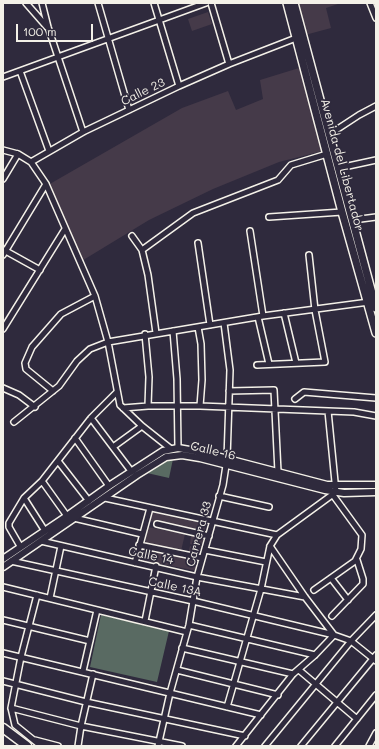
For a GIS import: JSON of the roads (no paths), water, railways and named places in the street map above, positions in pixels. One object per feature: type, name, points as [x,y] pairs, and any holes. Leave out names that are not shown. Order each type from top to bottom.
[{"type":"main road","name":"Avenida del Libertador","points":[[287,3],[342,212],[373,304]]},
{"type":"main road","name":"Avenida del Libertador","points":[[294,3],[353,220],[373,304],[376,333]]},
{"type":"main road","points":[[3,728],[27,746]]},
{"type":"street","points":[[26,3],[48,27]]},
{"type":"street","points":[[42,3],[48,27],[83,132]]},
{"type":"street","points":[[98,3],[129,110]]},
{"type":"street","points":[[154,3],[179,86]]},
{"type":"street","points":[[3,77],[109,40],[206,3]]},
{"type":"street","points":[[211,3],[229,64]]},
{"type":"street","points":[[370,3],[376,18]]},
{"type":"street","name":"Calle 23","points":[[32,162],[83,132],[179,86],[229,64],[296,38]]},
{"type":"street","points":[[20,71],[49,151]]},
{"type":"street","points":[[330,134],[376,106]]},
{"type":"street","points":[[3,150],[18,154],[32,162],[46,184],[95,296],[108,342],[116,377],[117,392],[123,408],[142,426],[171,449]]},
{"type":"street","points":[[3,179],[18,154]]},
{"type":"street","points":[[142,250],[193,213],[278,180],[291,165],[327,154]]},
{"type":"street","points":[[339,168],[376,160]]},
{"type":"street","points":[[40,270],[4,252],[46,184]]},
{"type":"street","points":[[269,217],[342,212]]},
{"type":"street","points":[[353,220],[376,217]]},
{"type":"street","points":[[4,326],[65,229]]},
{"type":"street","points":[[250,231],[256,262],[261,316],[269,364]]},
{"type":"street","points":[[132,236],[142,250],[148,275],[156,332]]},
{"type":"street","points":[[198,243],[210,325]]},
{"type":"street","points":[[257,364],[325,362],[315,310],[309,255]]},
{"type":"street","points":[[53,391],[26,369],[25,363],[32,347],[61,314],[95,296]]},
{"type":"street","points":[[14,422],[35,407],[53,391],[63,381],[77,361],[90,349],[108,342],[156,332],[198,327],[261,316],[373,304]]},
{"type":"street","points":[[284,313],[296,363]]},
{"type":"street","name":"Carrera 33","points":[[159,743],[170,693],[187,632],[197,577],[220,496],[226,462],[230,370],[224,323]]},
{"type":"street","points":[[198,327],[201,344],[202,380],[200,406]]},
{"type":"street","points":[[173,330],[178,405],[178,448]]},
{"type":"street","points":[[145,334],[149,377],[148,406]]},
{"type":"street","points":[[3,388],[19,395],[35,407]]},
{"type":"street","points":[[229,391],[274,390],[278,472]]},
{"type":"street","points":[[20,546],[9,528],[9,523],[24,498],[42,481],[91,418],[117,392]]},
{"type":"street","points":[[295,399],[304,392],[376,398]]},
{"type":"street","points":[[123,408],[178,405],[276,408],[354,412],[376,416]]},
{"type":"street","points":[[328,411],[336,491],[362,534],[362,545],[357,560],[363,579],[363,584],[332,616]]},
{"type":"street","points":[[91,418],[131,471]]},
{"type":"street","points":[[113,447],[142,426]]},
{"type":"street","points":[[75,438],[108,486]]},
{"type":"street","name":"Calle 16","points":[[3,559],[20,546],[89,501],[108,486],[163,451],[171,449],[178,448],[325,490],[376,492]]},
{"type":"street","name":"Calle 16","points":[[3,567],[137,475],[166,457],[182,455],[278,472],[327,485],[336,491],[376,485]]},
{"type":"street","points":[[58,461],[89,501]]},
{"type":"street","points":[[42,481],[67,516]]},
{"type":"street","points":[[227,707],[239,661],[254,616],[270,546],[277,535],[336,491]]},
{"type":"street","points":[[220,496],[269,507]]},
{"type":"street","points":[[24,498],[44,531]]},
{"type":"street","points":[[105,498],[277,535]]},
{"type":"street","points":[[134,563],[150,508]]},
{"type":"street","points":[[74,518],[142,534]]},
{"type":"street","points":[[157,524],[209,536]]},
{"type":"street","name":"Calle 14","points":[[41,541],[134,563],[156,566],[197,577],[305,597]]},
{"type":"street","points":[[139,545],[202,558]]},
{"type":"street","points":[[50,598],[61,546]]},
{"type":"street","points":[[236,746],[294,674],[315,656],[334,635],[305,597],[270,546]]},
{"type":"street","points":[[205,550],[266,562]]},
{"type":"street","points":[[314,590],[357,560]]},
{"type":"street","name":"Calle 13A","points":[[11,562],[193,601],[334,635],[351,641],[375,658]]},
{"type":"street","points":[[145,621],[156,566]]},
{"type":"street","points":[[331,578],[348,600]]},
{"type":"street","points":[[3,587],[187,632]]},
{"type":"street","points":[[37,595],[21,657],[11,708],[15,725],[41,746]]},
{"type":"street","points":[[83,671],[97,610]]},
{"type":"street","points":[[265,746],[351,641],[376,615]]},
{"type":"street","points":[[3,620],[90,641]]},
{"type":"street","points":[[188,626],[315,656]]},
{"type":"street","points":[[182,648],[294,674]]},
{"type":"street","points":[[3,653],[261,715]]},
{"type":"street","points":[[301,746],[375,658]]},
{"type":"street","points":[[177,670],[278,695]]},
{"type":"street","points":[[299,670],[357,719]]},
{"type":"street","points":[[78,746],[93,674]]},
{"type":"street","points":[[3,681],[16,683],[86,702],[245,736]]},
{"type":"street","points":[[335,746],[376,695]]},
{"type":"street","points":[[11,708],[81,726],[159,743],[182,746]]},
{"type":"street","points":[[369,746],[376,733]]},
{"type":"street","points":[[33,740],[58,746]]}]
